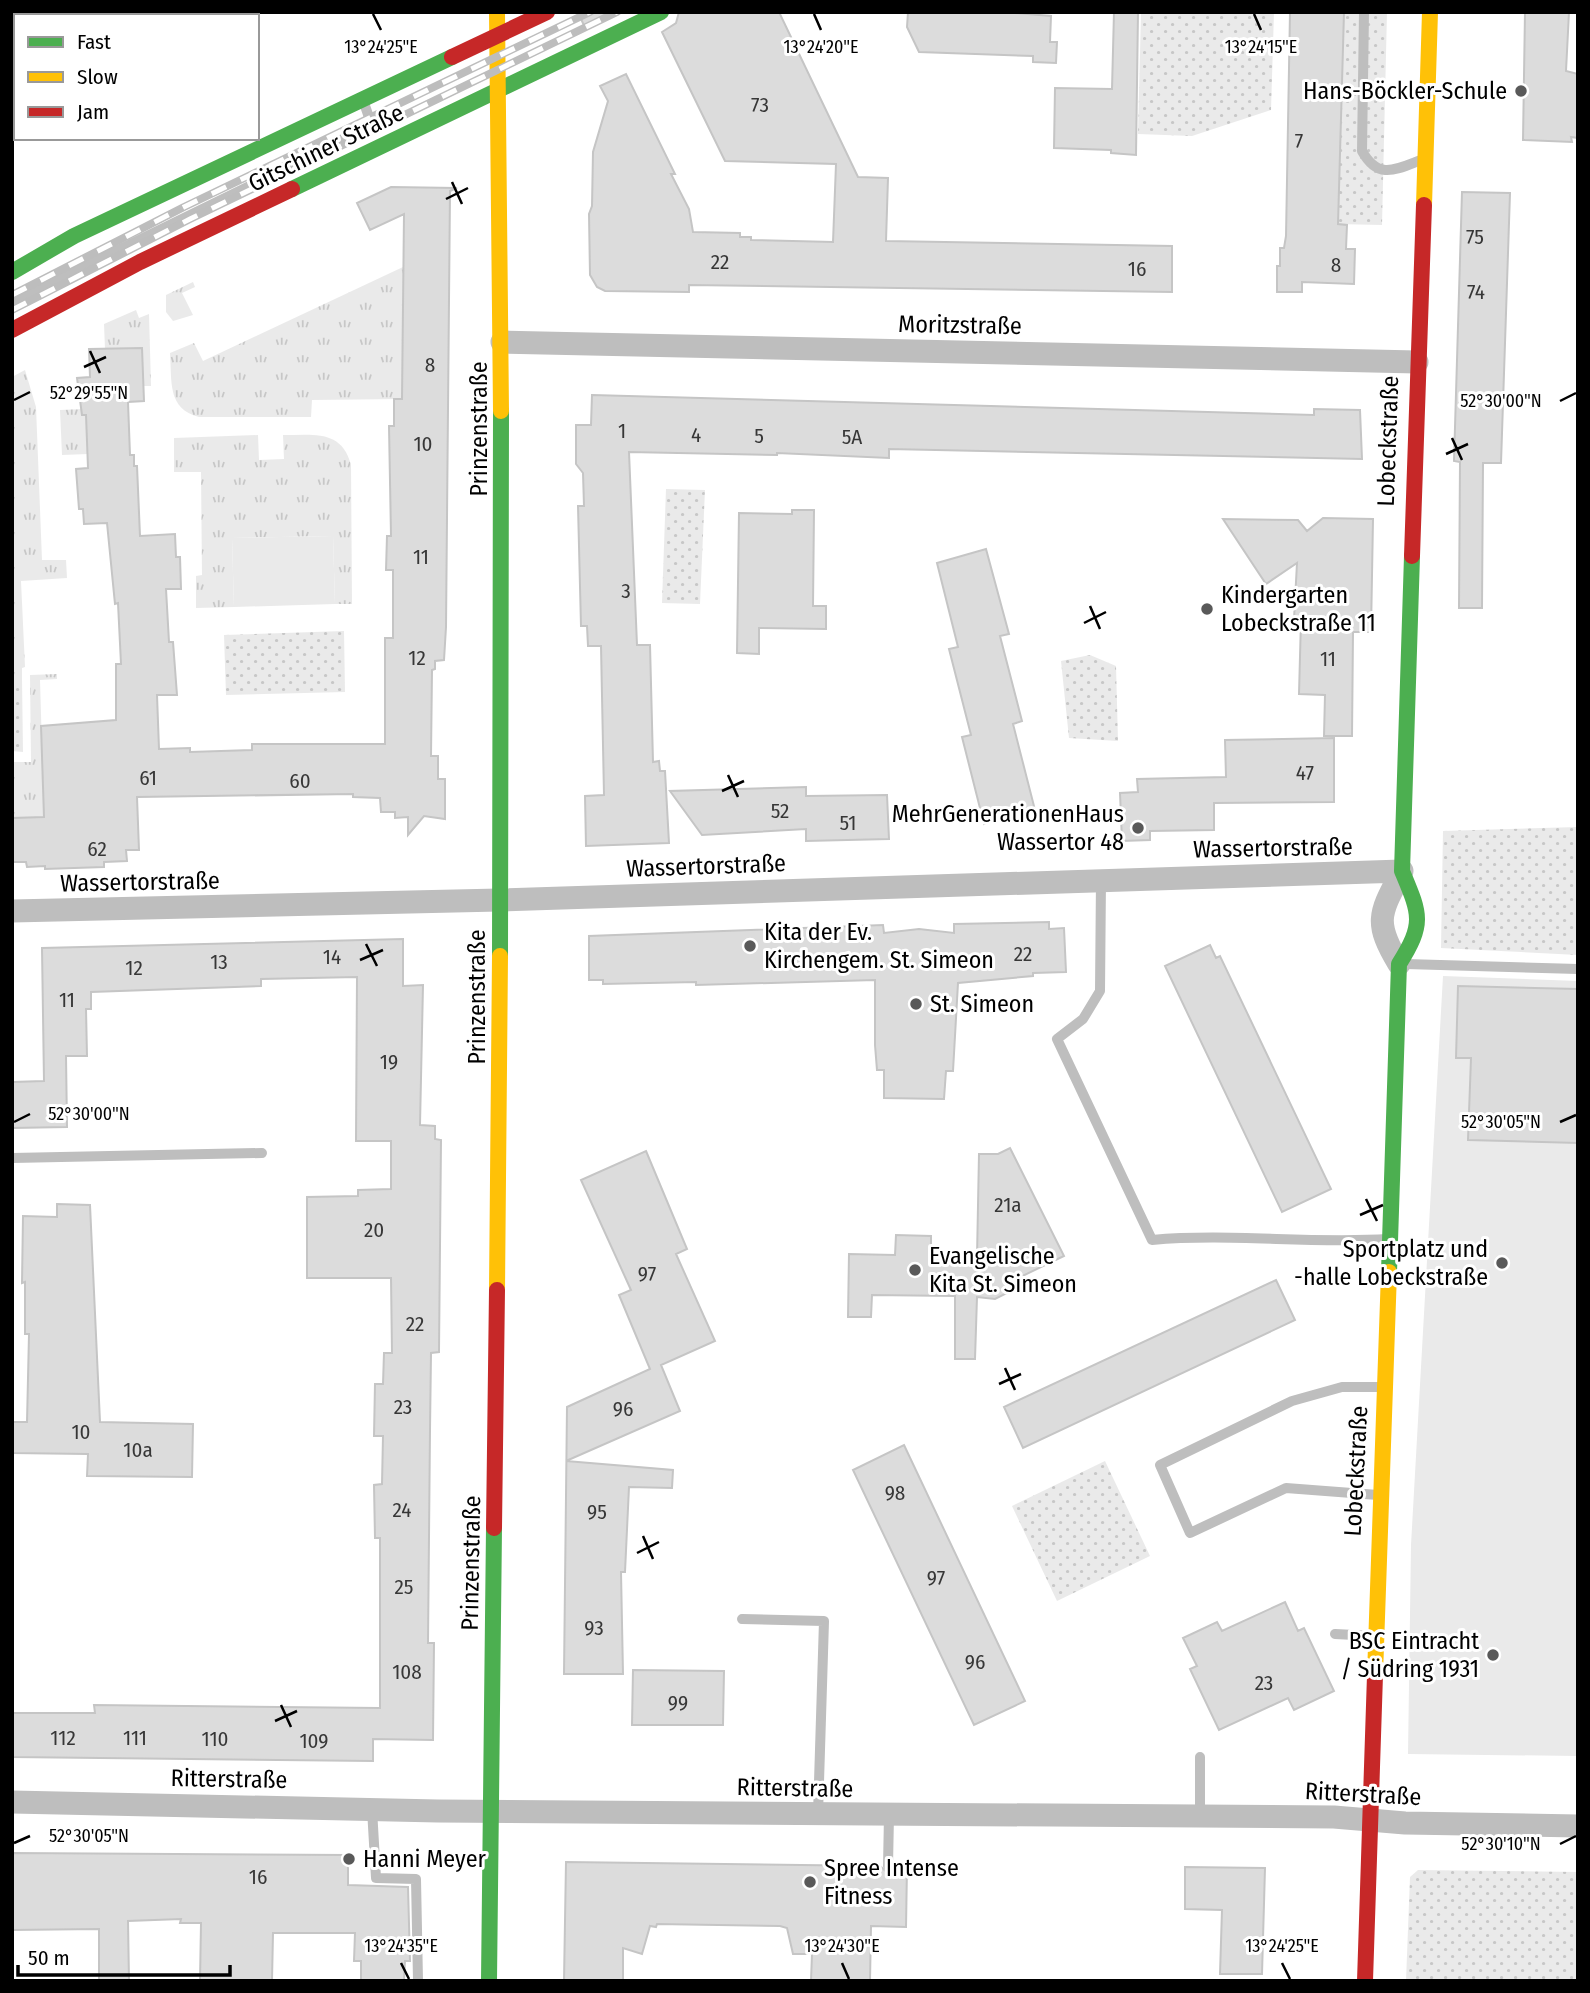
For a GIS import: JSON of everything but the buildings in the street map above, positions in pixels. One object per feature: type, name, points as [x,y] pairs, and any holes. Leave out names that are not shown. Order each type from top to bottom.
[{"type":"main road","name":"Prinzenstraße","points":[[489,1981],[500,1166],[502,342],[497,12]]},
{"type":"main road","name":"Gitschiner Straße","points":[[12,272],[74,236],[547,12]]},
{"type":"main road","name":"Gitschiner Straße","points":[[12,330],[140,262],[661,12]]},
{"type":"main road","name":"Lobeckstraße","points":[[1365,1981],[1399,964],[1416,937],[1417,922],[1417,907],[1402,871],[1430,12]]},
{"type":"street","name":"Moritzstraße","points":[[502,342],[1417,362]]},
{"type":"street","name":"Wassertorstraße","points":[[12,911],[499,900],[1402,871]]},
{"type":"street","name":"Lobeckstraße","points":[[1399,964],[1382,936],[1383,907],[1402,871]]},
{"type":"street","name":"Ritterstraße","points":[[12,1802],[490,1811],[1334,1817],[1578,1826]]},
{"type":"lane","points":[[1364,12],[1362,151],[1373,167],[1382,170],[1396,170],[1427,158]]},
{"type":"lane","points":[[12,302],[362,131],[371,123],[363,100]]},
{"type":"lane","points":[[1101,879],[1100,991],[1083,1019],[1057,1038],[1152,1240],[1203,1235],[1346,1241],[1390,1238]]},
{"type":"lane","points":[[1399,964],[1578,970]]},
{"type":"lane","points":[[12,1158],[262,1153]]},
{"type":"lane","points":[[1380,1495],[1286,1488],[1190,1533],[1160,1465],[1292,1401],[1342,1387],[1386,1387]]},
{"type":"lane","points":[[742,1619],[824,1620],[818,1814]]},
{"type":"lane","points":[[1335,1634],[1375,1636]]},
{"type":"lane","points":[[1200,1757],[1200,1816]]},
{"type":"lane","points":[[372,1808],[376,1878],[416,1879],[418,1981]]},
{"type":"lane","points":[[888,1866],[889,1815]]},
{"type":"green space","points":[[1141,12],[1274,12],[1271,110],[1192,136],[1138,134]]},
{"type":"green space","points":[[1344,12],[1387,12],[1382,225],[1335,224]]},
{"type":"green space","points":[[403,267],[402,399],[312,400],[311,417],[199,417],[181,408],[176,401],[170,353],[194,343],[203,361]]},
{"type":"green space","points":[[193,282],[195,287],[182,293],[193,315],[173,321],[166,312],[166,295]]},
{"type":"green space","points":[[136,310],[139,318],[149,314],[151,386],[143,386],[141,348],[105,349],[104,324]]},
{"type":"green space","points":[[25,370],[36,407],[42,560],[66,560],[67,578],[21,581],[25,667],[22,668],[22,679],[12,679],[12,377]]},
{"type":"green space","points":[[82,409],[82,415],[86,415],[88,454],[62,455],[60,410]]},
{"type":"green space","points":[[258,435],[259,460],[284,459],[283,435],[325,436],[341,445],[347,453],[351,465],[352,604],[335,604],[333,536],[232,538],[234,607],[196,608],[196,576],[202,575],[201,472],[174,472],[174,438]]},
{"type":"green space","points":[[666,489],[705,490],[700,604],[662,603]]},
{"type":"green space","points":[[333,536],[335,604],[234,607],[232,538]]},
{"type":"green space","points":[[344,631],[345,692],[226,695],[224,635]]},
{"type":"green space","points":[[1090,655],[1116,666],[1118,741],[1069,738],[1061,661]]},
{"type":"green space","points":[[57,674],[57,679],[40,680],[44,817],[12,818],[12,762],[31,762],[30,675]]},
{"type":"green space","points":[[12,679],[22,679],[23,752],[12,751]]},
{"type":"green space","points":[[1578,827],[1578,955],[1441,948],[1443,831]]},
{"type":"green space","name":"Sportplatz und -halle Lobeckstraße","points":[[1443,976],[1578,981],[1578,1756],[1408,1754],[1411,1545]]},
{"type":"green space","points":[[1105,1461],[1150,1556],[1057,1601],[1012,1506]]},
{"type":"green space","points":[[1418,1870],[1578,1872],[1578,1981],[1406,1981],[1410,1877]]},
{"type":"railway","points":[[12,295],[184,207],[590,12]]},
{"type":"railway","points":[[12,310],[190,219],[617,12]]},
{"type":"traffic: fast","points":[[292,189],[661,12]]},
{"type":"traffic: fast","points":[[12,272],[74,236],[452,57]]},
{"type":"traffic: fast","points":[[500,956],[501,411]]},
{"type":"traffic: fast","points":[[1389,1272],[1399,964],[1413,938],[1417,918],[1413,898],[1402,871],[1412,556]]},
{"type":"traffic: fast","points":[[489,1981],[494,1528]]},
{"type":"traffic: slow","points":[[497,12],[501,411]]},
{"type":"traffic: slow","points":[[1424,205],[1430,12]]},
{"type":"traffic: slow","points":[[497,1290],[500,956]]},
{"type":"traffic: slow","points":[[1375,1675],[1389,1272]]},
{"type":"traffic: jam","points":[[452,57],[547,12]]},
{"type":"traffic: jam","points":[[12,330],[140,262],[292,189]]},
{"type":"traffic: jam","points":[[1412,556],[1424,205]]},
{"type":"traffic: jam","points":[[494,1528],[497,1290]]},
{"type":"traffic: jam","points":[[1365,1981],[1375,1675]]},
{"type":"place","name":"Hans-Böckler-Schule","points":[[1521,91]]},
{"type":"place","name":"Kindergarten Lobeckstraße 11","points":[[1207,609]]},
{"type":"place","name":"MehrGenerationenHaus Wassertor 48","points":[[1138,828]]},
{"type":"place","name":"Kita der Ev. Kirchengem. St. Simeon","points":[[750,946]]},
{"type":"place","name":"St. Simeon","points":[[916,1004]]},
{"type":"place","name":"Sportplatz und -halle Lobeckstraße","points":[[1502,1263]]},
{"type":"place","name":"Evangelische Kita St. Simeon","points":[[915,1270]]},
{"type":"place","name":"BSC Eintracht / Südring 1931","points":[[1493,1655]]},
{"type":"place","name":"Hanni Meyer","points":[[349,1859]]},
{"type":"place","name":"Spree Intense Fitness","points":[[810,1882]]}]
